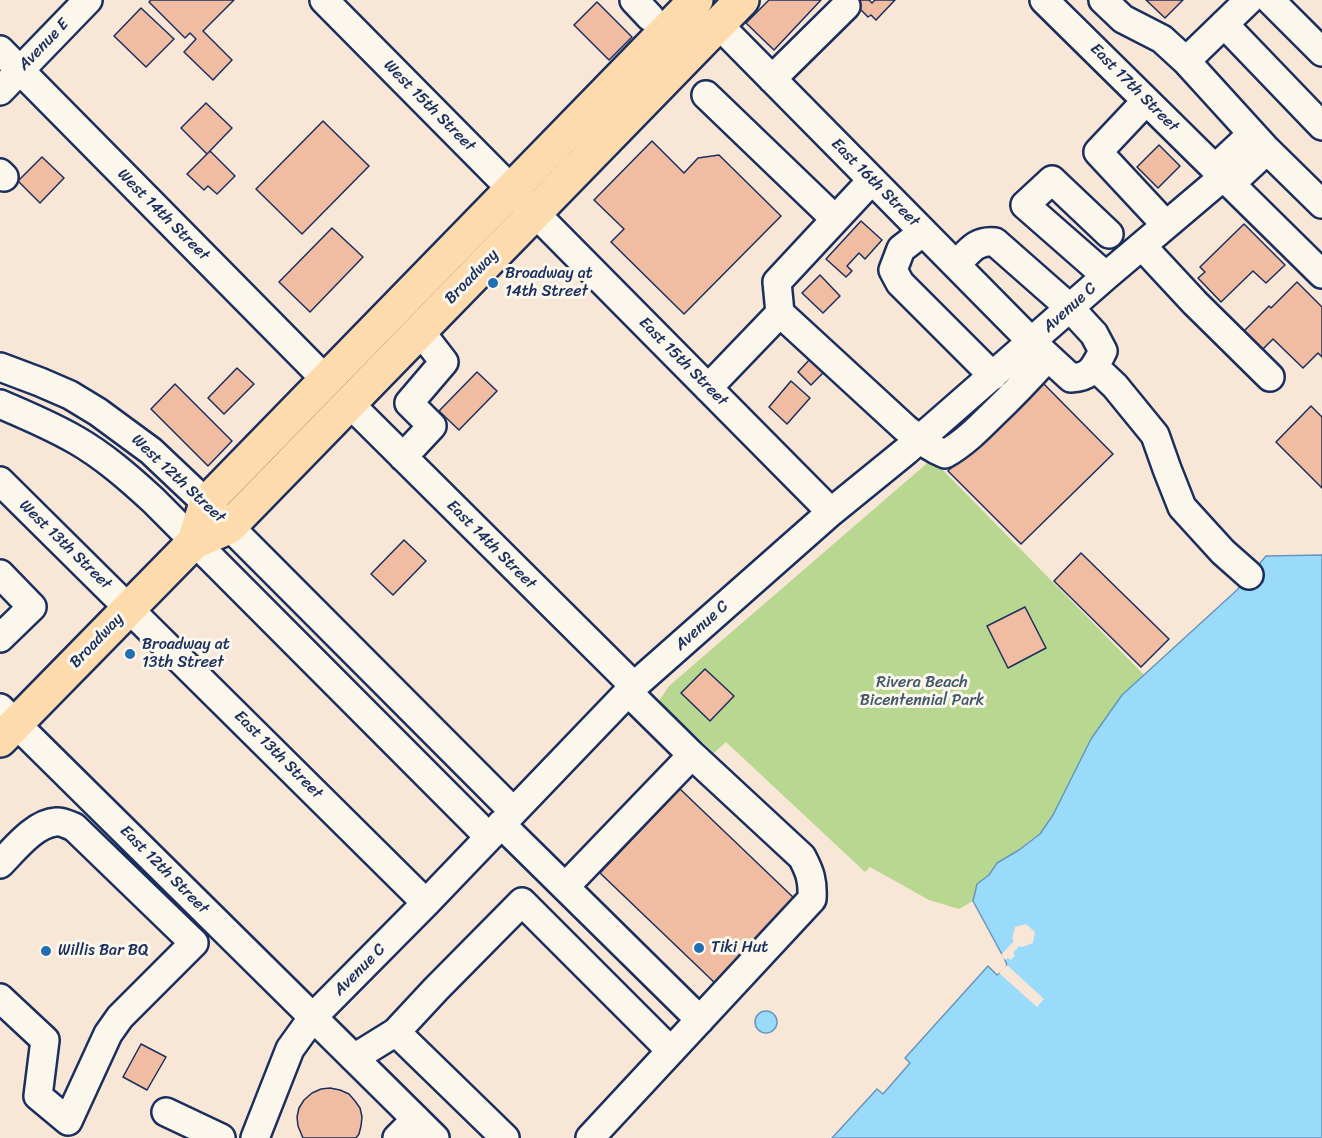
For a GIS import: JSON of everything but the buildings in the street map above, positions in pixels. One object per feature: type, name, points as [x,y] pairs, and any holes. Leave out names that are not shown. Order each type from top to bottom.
[{"type":"main road","name":"Broadway","points":[[194,542],[206,503],[694,0]]},
{"type":"main road","name":"Broadway","points":[[5,723],[129,608],[194,542],[229,527],[742,0]]},
{"type":"street","name":"Avenue E","points":[[0,91],[88,0]]},
{"type":"street","name":"West 15th Street","points":[[324,0],[535,213]]},
{"type":"street","name":"East 17th Street","points":[[1044,0],[1322,274]]},
{"type":"street","points":[[1103,0],[1123,19],[1162,39],[1186,61],[1260,142],[1322,204]]},
{"type":"street","points":[[1186,61],[1249,0]]},
{"type":"street","points":[[1270,0],[1322,52]]},
{"type":"street","points":[[772,79],[846,6]]},
{"type":"street","name":"East 16th Street","points":[[718,24],[1040,350],[1071,378],[1083,377],[1095,367]]},
{"type":"street","points":[[1224,24],[1322,126]]},
{"type":"street","name":"West 14th Street","points":[[0,50],[326,380]]},
{"type":"street","points":[[706,95],[835,219]]},
{"type":"street","points":[[1146,101],[1098,152],[1166,225]]},
{"type":"street","name":"Avenue C","points":[[255,1138],[290,1049],[313,1017],[631,689],[831,512],[993,376],[1040,350],[1070,309],[1106,276],[1223,177],[1238,177],[1260,142]]},
{"type":"street","points":[[872,180],[777,282],[780,313],[919,440],[945,454],[958,446],[1027,381],[1040,350]]},
{"type":"street","points":[[1106,276],[1025,205],[1052,180],[1109,234]]},
{"type":"street","name":"East 15th Street","points":[[535,213],[831,512]]},
{"type":"street","points":[[923,232],[901,249],[893,270],[900,283],[993,376]]},
{"type":"street","points":[[956,265],[974,246],[985,241],[995,242],[1070,309],[1094,334],[1103,351],[1095,367],[1115,386],[1155,435],[1182,507],[1223,552],[1250,575]]},
{"type":"street","points":[[1142,246],[1195,303],[1270,377]]},
{"type":"street","points":[[708,388],[780,313]]},
{"type":"street","points":[[403,457],[432,426],[408,404],[444,362],[420,331]]},
{"type":"street","name":"West 12th Street","points":[[0,367],[60,391],[98,412],[151,451],[229,527]]},
{"type":"street","name":"West 12th Street","points":[[0,404],[49,425],[97,453],[129,477],[194,542]]},
{"type":"street","name":"East 14th Street","points":[[349,404],[631,689],[692,755],[802,857],[810,872],[812,899],[590,1138]]},
{"type":"street","name":"West 13th Street","points":[[0,481],[129,608]]},
{"type":"street","points":[[229,527],[501,824]]},
{"type":"street","points":[[194,542],[501,824],[700,1020]]},
{"type":"street","points":[[0,638],[32,607],[3,583]]},
{"type":"street","name":"East 13th Street","points":[[129,608],[426,903]]},
{"type":"street","name":"East 12th Street","points":[[5,723],[216,921],[435,1138]]},
{"type":"street","points":[[565,887],[692,755]]},
{"type":"street","points":[[0,864],[27,837],[44,824],[58,821],[74,827],[194,943]]},
{"type":"street","points":[[354,1058],[396,1032],[522,902],[671,1051]]},
{"type":"street","points":[[0,998],[45,1041],[38,1096],[68,1121],[108,1034],[120,1017],[216,921]]},
{"type":"street","points":[[396,1032],[505,1138]]},
{"type":"street","points":[[166,1112],[221,1138]]},
{"type":"street","points":[[397,1138],[416,1119]]},
{"type":"green space","name":"Rivera Beach Bicentennial Park","points":[[932,459],[1144,675],[1122,695],[1091,739],[1053,815],[1040,834],[997,863],[989,875],[977,884],[973,901],[959,909],[929,900],[870,867],[865,872],[726,742],[714,753],[659,701],[669,686]]},
{"type":"water","points":[[1322,555],[1322,1138],[832,1138],[877,1089],[883,1094],[910,1063],[905,1058],[988,966],[997,975],[1004,970],[1007,965],[1005,960],[973,901],[977,884],[989,875],[997,863],[1040,834],[1053,815],[1091,739],[1122,695],[1237,590],[1266,556]]},
{"type":"water","points":[[766,1011],[774,1014],[777,1022],[774,1030],[766,1033],[758,1030],[755,1022],[758,1014]]},
{"type":"pier","points":[[1026,924],[1035,932],[1033,943],[1019,946],[1011,960],[1008,958],[1005,960],[1001,955],[1014,941],[1012,939],[1015,927]]},
{"type":"pier","points":[[1007,965],[1044,999],[1037,1007],[999,973]]},
{"type":"place","name":"Broadway at 14th Street","points":[[493,283]]},
{"type":"place","name":"Broadway at 13th Street","points":[[130,654]]},
{"type":"place","name":"Tiki Hut","points":[[699,948]]},
{"type":"place","name":"Willis Bar BQ","points":[[46,951]]}]
